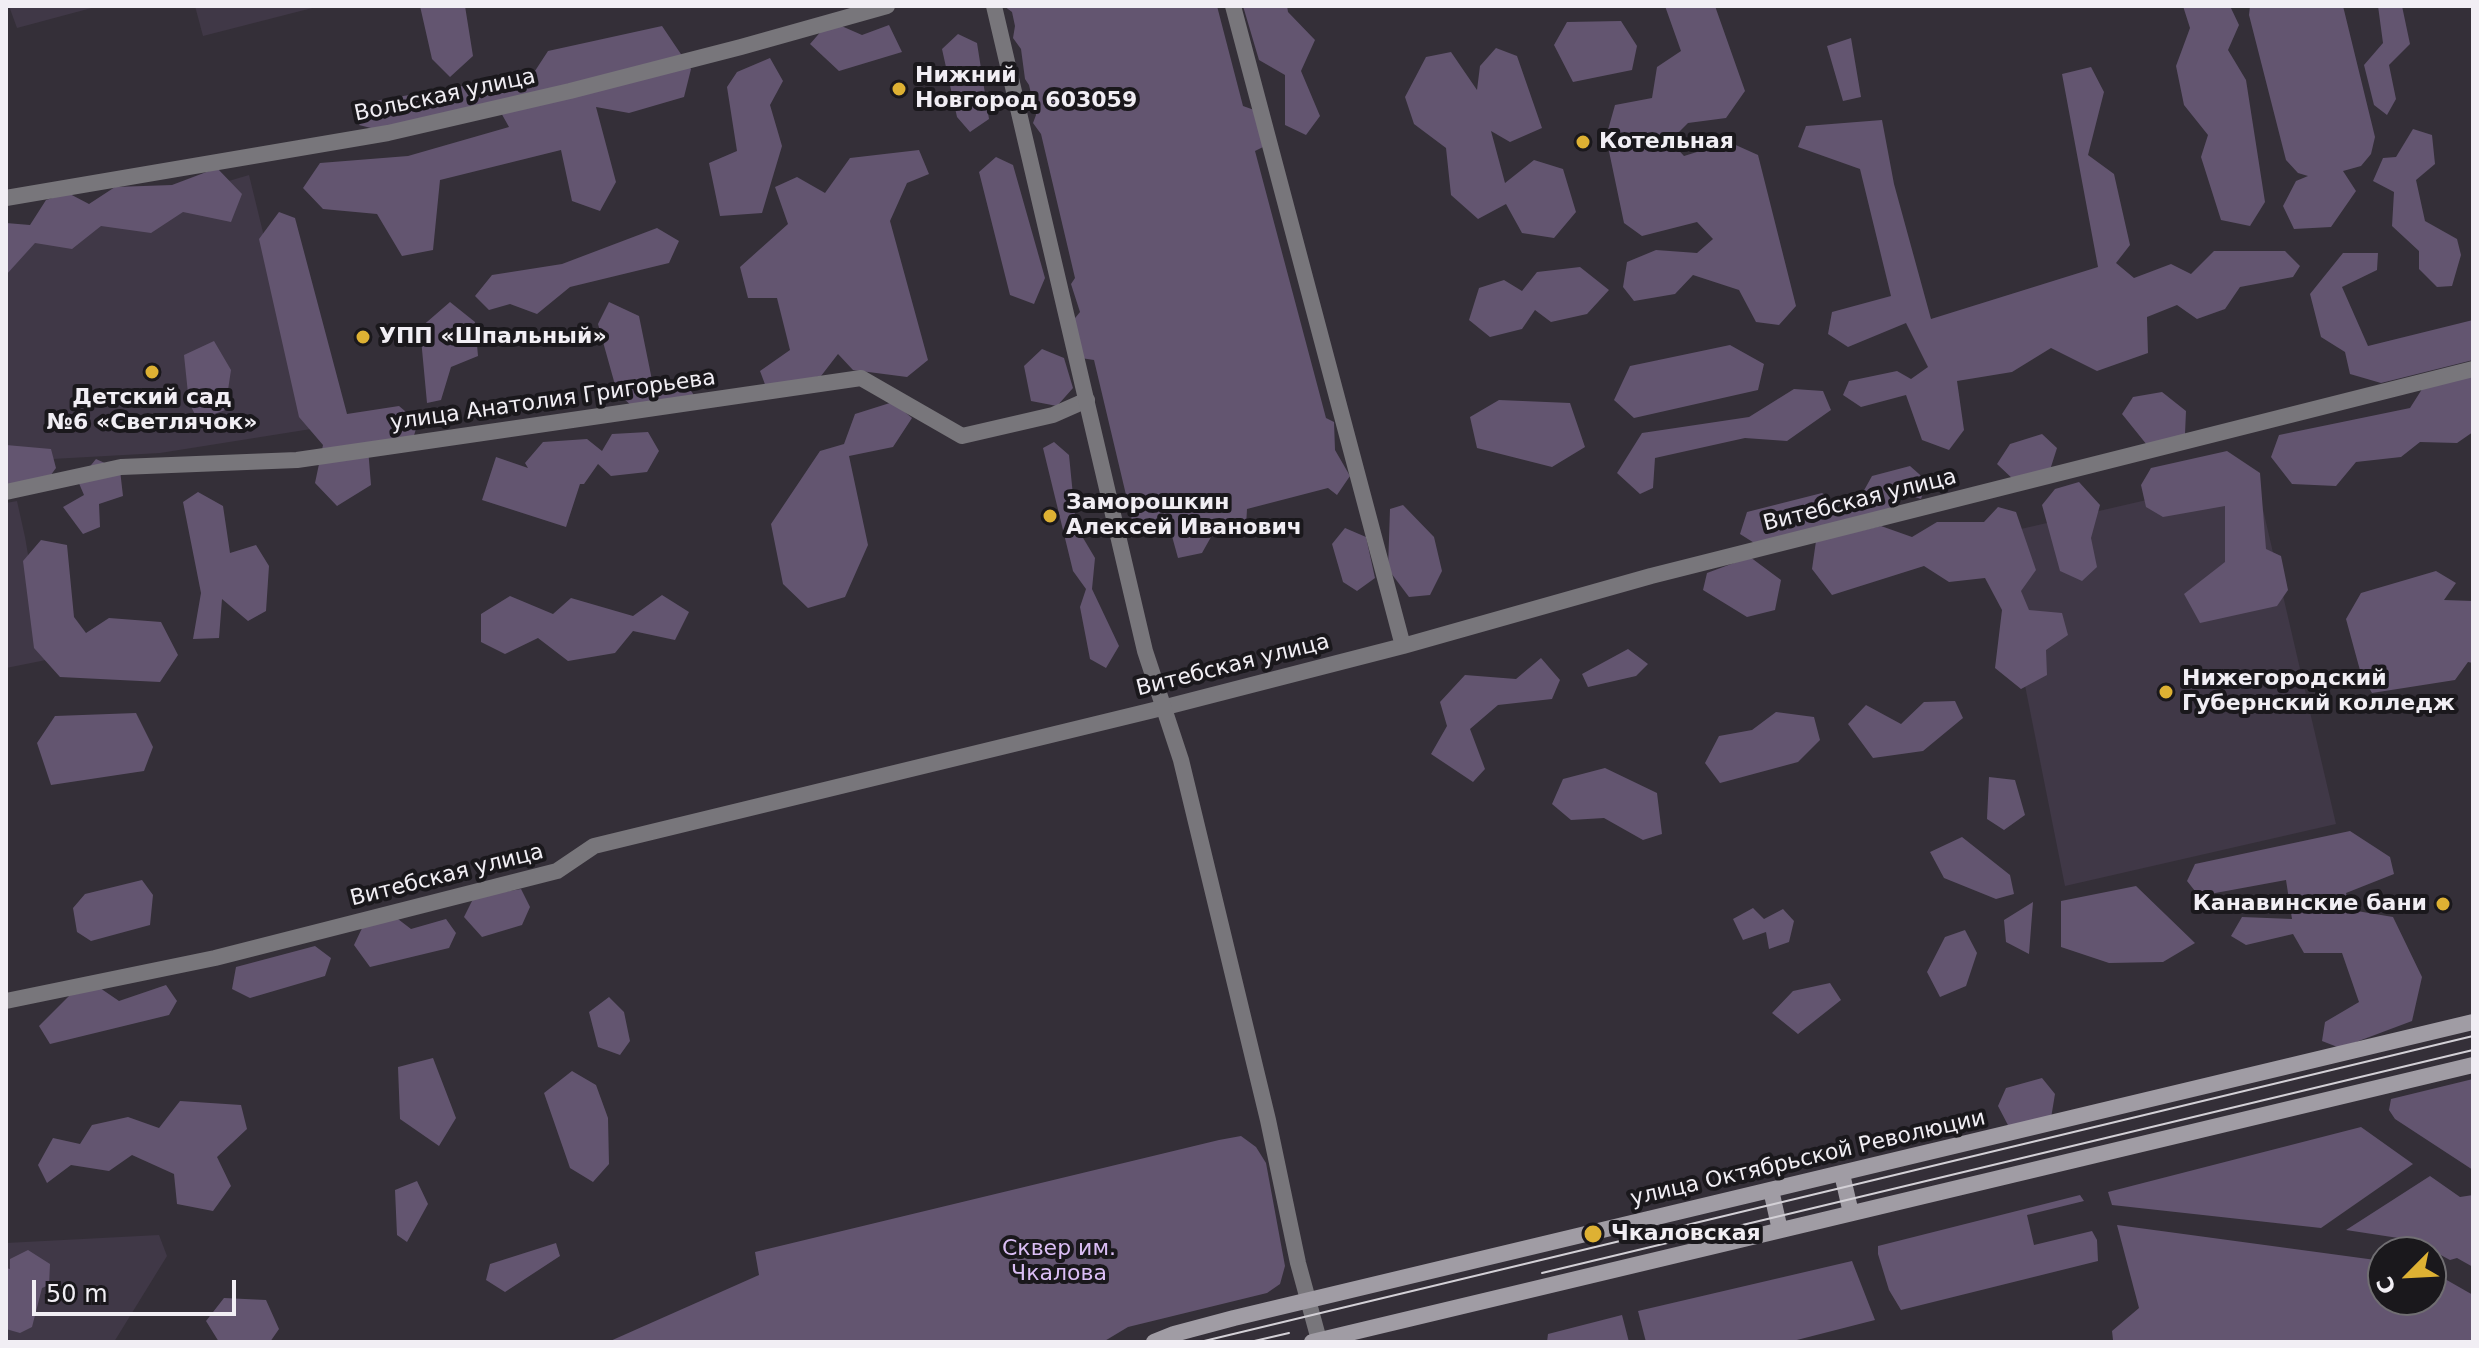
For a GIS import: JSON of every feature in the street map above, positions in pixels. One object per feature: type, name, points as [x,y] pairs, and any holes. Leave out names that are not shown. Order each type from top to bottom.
[{"type":"main road","name":"улица Октябрьской Революции","points":[[1154,1342],[1174,1334],[2473,1022]]},
{"type":"main road","points":[[1315,1341],[2473,1065]]},
{"type":"main road","points":[[1842,1174],[1851,1213]]},
{"type":"main road","points":[[1771,1190],[1780,1230]]},
{"type":"street","name":"Вольская улица","points":[[6,198],[419,126],[584,88],[887,6]]},
{"type":"street","points":[[994,6],[1145,651],[1189,790],[1268,1120],[1315,1341]]},
{"type":"street","points":[[1233,6],[1403,646]]},
{"type":"street","name":"Витебская улица","points":[[6,1001],[215,958],[557,871],[594,846],[1162,708],[1403,646],[1651,576],[2473,369]]},
{"type":"street","name":"улица Анатолия Григорьева","points":[[6,492],[121,467],[297,460],[861,378],[962,436],[1053,415],[1087,400]]},
{"type":"shaded area","points":[[9,6],[99,6],[17,28]]},
{"type":"shaded area","points":[[195,6],[320,6],[203,36]]},
{"type":"shaded area","name":"Детский сад №6 «Светлячок»","points":[[249,175],[311,429],[160,453],[6,464],[6,247]]},
{"type":"shaded area","name":"Нижегородский Губернский колледж","points":[[2255,475],[2336,824],[2065,886],[1995,535]]},
{"type":"shaded area","points":[[17,501],[46,660],[6,668],[6,503]]},
{"type":"shaded area","points":[[159,1235],[167,1256],[114,1342],[6,1342],[6,1243]]},
{"type":"green space","points":[[420,6],[465,6],[473,56],[450,77],[432,59]]},
{"type":"green space","points":[[1004,6],[1217,6],[1243,106],[1257,111],[1263,147],[1255,151],[1326,418],[1334,422],[1335,450],[1350,476],[1337,495],[1328,488],[1247,509],[1246,527],[1211,537],[1202,553],[1178,558],[1170,529],[1136,537],[1094,360],[1074,357],[1067,328],[1080,312],[1071,284],[1075,278],[1041,134],[1033,123],[1036,115],[1025,79],[1021,49],[1013,38],[1015,26],[1012,12]]},
{"type":"green space","points":[[1243,6],[1287,6],[1288,12],[1315,40],[1301,71],[1320,116],[1306,135],[1285,125],[1285,75],[1259,60]]},
{"type":"green space","points":[[1665,6],[1715,6],[1745,91],[1726,118],[1688,123],[1670,141],[1684,156],[1729,142],[1758,155],[1796,306],[1779,325],[1756,322],[1739,290],[1693,275],[1675,294],[1634,301],[1623,287],[1627,262],[1656,250],[1697,253],[1713,239],[1697,222],[1642,236],[1624,223],[1606,137],[1615,105],[1652,98],[1657,67],[1681,51]]},
{"type":"green space","points":[[2183,6],[2230,6],[2239,25],[2228,50],[2246,80],[2265,202],[2250,226],[2221,220],[2201,157],[2208,135],[2184,105],[2176,66],[2190,28]]},
{"type":"green space","points":[[2250,6],[2343,6],[2375,137],[2371,154],[2361,166],[2343,171],[2356,191],[2331,227],[2294,229],[2283,206],[2296,181],[2308,176],[2298,173],[2286,160],[2249,15]]},
{"type":"green space","points":[[2378,6],[2402,6],[2410,44],[2389,65],[2396,99],[2387,115],[2374,105],[2364,65],[2383,43]]},
{"type":"green space","points":[[830,21],[862,35],[889,25],[902,52],[839,71],[810,44]]},
{"type":"green space","points":[[1621,21],[1637,46],[1632,70],[1573,82],[1554,45],[1567,22]]},
{"type":"green space","points":[[662,26],[691,69],[684,97],[629,113],[596,107],[616,182],[600,211],[572,201],[561,150],[440,180],[433,250],[402,256],[377,214],[323,209],[303,188],[320,163],[408,156],[509,127],[495,102],[379,130],[359,125],[374,101],[533,74],[548,51]]},
{"type":"green space","points":[[958,34],[977,43],[989,119],[970,132],[957,117],[942,49]]},
{"type":"green space","points":[[1851,38],[1861,97],[1843,101],[1827,46]]},
{"type":"green space","points":[[1496,48],[1517,56],[1542,128],[1510,142],[1491,131],[1505,183],[1534,160],[1563,169],[1576,212],[1554,238],[1522,233],[1506,204],[1478,219],[1451,195],[1446,148],[1414,124],[1405,97],[1426,57],[1451,52],[1477,90],[1480,66]]},
{"type":"green space","points":[[770,58],[783,81],[770,105],[782,146],[762,213],[720,216],[709,163],[737,151],[727,87],[737,72]]},
{"type":"green space","points":[[2091,67],[2104,92],[2088,155],[2114,174],[2130,245],[2116,263],[2134,278],[2171,264],[2191,274],[2214,251],[2285,251],[2300,266],[2293,277],[2240,287],[2225,309],[2197,319],[2177,305],[2147,317],[2148,353],[2097,371],[2051,348],[2012,372],[1957,381],[1964,430],[1949,450],[1922,440],[1906,395],[1861,407],[1843,395],[1849,381],[1897,371],[1911,379],[1928,367],[1906,323],[1848,347],[1828,334],[1832,312],[1891,296],[1860,169],[1798,147],[1806,126],[1882,120],[1894,184],[1931,319],[2098,267],[2062,74]]},
{"type":"green space","points":[[2413,129],[2432,135],[2435,164],[2416,180],[2425,221],[2457,239],[2461,255],[2452,286],[2437,287],[2419,269],[2419,251],[2392,226],[2394,192],[2373,181],[2383,158],[2396,157]]},
{"type":"green space","points":[[919,150],[929,174],[907,183],[890,221],[928,360],[907,377],[853,370],[838,354],[821,376],[766,387],[760,371],[790,350],[777,298],[748,298],[740,267],[788,224],[775,187],[797,177],[825,193],[850,158]]},
{"type":"green space","points":[[996,157],[1013,165],[1045,278],[1034,304],[1010,295],[979,172]]},
{"type":"green space","points":[[217,168],[242,194],[231,222],[183,212],[151,233],[101,226],[72,249],[35,243],[6,275],[6,223],[30,225],[46,200],[68,193],[89,204],[115,187],[172,185]]},
{"type":"green space","points":[[279,212],[295,218],[347,414],[399,406],[418,422],[410,449],[368,448],[371,485],[337,506],[315,483],[323,445],[299,417],[259,239]]},
{"type":"green space","points":[[657,228],[679,241],[669,263],[570,287],[537,314],[510,304],[489,310],[475,296],[492,275],[562,264]]},
{"type":"green space","points":[[2343,253],[2378,253],[2377,270],[2342,287],[2368,346],[2473,320],[2473,360],[2381,383],[2350,374],[2345,352],[2321,337],[2310,294]]},
{"type":"green space","points":[[1580,267],[1609,290],[1587,314],[1551,322],[1535,310],[1522,329],[1490,337],[1469,320],[1479,288],[1504,280],[1522,291],[1537,272]]},
{"type":"green space","points":[[450,302],[475,322],[478,356],[451,367],[441,400],[427,403],[420,328]]},
{"type":"green space","points":[[609,302],[639,316],[653,385],[685,381],[695,397],[642,416],[617,392],[598,324]]},
{"type":"green space","points":[[214,341],[231,370],[225,410],[198,420],[189,403],[184,355]]},
{"type":"green space","points":[[1730,345],[1764,364],[1758,390],[1634,418],[1614,400],[1630,366]]},
{"type":"green space","points":[[1042,349],[1064,358],[1073,388],[1057,406],[1031,401],[1024,366]]},
{"type":"green space","points":[[2473,365],[2473,432],[2457,443],[2420,442],[2401,457],[2356,462],[2336,486],[2292,484],[2271,457],[2279,435],[2410,408],[2431,375]]},
{"type":"green space","points":[[1794,389],[1823,391],[1831,410],[1787,441],[1745,438],[1655,458],[1653,488],[1640,494],[1617,473],[1642,433],[1749,417]]},
{"type":"green space","points":[[2162,392],[2186,411],[2185,434],[2147,445],[2122,414],[2133,397]]},
{"type":"green space","points":[[1499,400],[1570,403],[1585,447],[1552,467],[1477,448],[1470,417]]},
{"type":"green space","points":[[893,402],[912,418],[893,447],[849,456],[868,545],[845,597],[808,608],[783,584],[771,524],[820,451],[844,444],[855,414]]},
{"type":"green space","points":[[648,432],[659,451],[647,472],[611,476],[598,464],[584,484],[580,484],[566,527],[482,500],[496,457],[528,468],[525,463],[543,442],[587,439],[602,451],[612,434]]},
{"type":"green space","points":[[2042,434],[2057,448],[2050,470],[2015,481],[1997,464],[2010,444]]},
{"type":"green space","points":[[1054,442],[1069,455],[1076,526],[1095,558],[1092,589],[1119,646],[1106,668],[1090,659],[1080,607],[1086,589],[1073,571],[1043,448]]},
{"type":"green space","points":[[6,445],[51,449],[56,468],[42,487],[6,486]]},
{"type":"green space","points":[[2227,451],[2260,473],[2266,549],[2281,556],[2288,590],[2277,606],[2200,623],[2184,594],[2225,562],[2225,506],[2163,517],[2146,507],[2141,485],[2151,468]]},
{"type":"green space","points":[[96,459],[120,470],[123,496],[99,504],[100,527],[83,534],[63,507],[84,495],[78,481]]},
{"type":"green space","points":[[1910,466],[1927,481],[1921,499],[1900,492],[1890,509],[1759,546],[1740,534],[1747,512],[1822,493],[1839,504],[1862,494],[1872,476]]},
{"type":"green space","points":[[2079,482],[2100,505],[2091,538],[2097,567],[2082,581],[2060,571],[2042,505],[2055,489]]},
{"type":"green space","points":[[198,492],[223,506],[230,553],[256,545],[269,566],[266,611],[248,621],[222,599],[219,638],[193,639],[201,593],[183,502]]},
{"type":"green space","points":[[1403,505],[1434,537],[1442,571],[1430,595],[1409,597],[1388,569],[1390,509]]},
{"type":"green space","points":[[1998,507],[2016,512],[2036,570],[2021,591],[2029,610],[2062,613],[2068,635],[2046,650],[2047,675],[2021,689],[1995,668],[2002,610],[1985,578],[1949,582],[1924,566],[1832,595],[1812,569],[1816,541],[1881,526],[1912,537],[1937,522],[1984,522]]},
{"type":"green space","points":[[1345,528],[1366,537],[1375,578],[1357,591],[1343,582],[1332,544]]},
{"type":"green space","points":[[41,540],[67,545],[74,617],[86,633],[109,618],[161,622],[178,655],[160,682],[60,677],[34,648],[23,561]]},
{"type":"green space","points":[[1750,557],[1781,580],[1775,610],[1747,617],[1703,590],[1707,573]]},
{"type":"green space","points":[[2436,571],[2456,583],[2444,600],[2473,601],[2473,663],[2468,662],[2455,680],[2372,693],[2361,674],[2346,619],[2361,593]]},
{"type":"green space","points":[[662,595],[689,612],[675,640],[633,631],[615,653],[568,661],[538,638],[505,654],[481,642],[481,614],[510,596],[553,614],[571,598],[633,616]]},
{"type":"green space","points":[[1628,649],[1648,664],[1636,676],[1588,687],[1582,674]]},
{"type":"green space","points":[[1541,658],[1560,680],[1552,699],[1498,705],[1470,729],[1485,769],[1473,782],[1431,754],[1447,726],[1440,702],[1465,675],[1516,679]]},
{"type":"green space","points":[[1955,701],[1963,718],[1923,751],[1873,758],[1848,724],[1866,705],[1901,724],[1924,702]]},
{"type":"green space","points":[[1776,712],[1814,717],[1820,740],[1798,762],[1720,783],[1705,763],[1719,736],[1752,730]]},
{"type":"green space","points":[[136,713],[153,747],[144,771],[51,785],[37,743],[55,716]]},
{"type":"green space","points":[[1605,768],[1657,793],[1662,834],[1643,840],[1604,818],[1571,820],[1552,804],[1563,779]]},
{"type":"green space","points":[[1989,777],[2015,780],[2025,815],[2004,830],[1987,819]]},
{"type":"green space","points":[[2350,831],[2390,857],[2394,874],[2346,893],[2351,910],[2393,917],[2422,977],[2412,1021],[2340,1048],[2322,1041],[2325,1022],[2359,1002],[2342,953],[2304,953],[2293,934],[2246,945],[2231,936],[2242,917],[2292,919],[2286,880],[2199,896],[2187,881],[2195,864]]},
{"type":"green space","points":[[1962,837],[2010,875],[2014,894],[1996,899],[1944,878],[1930,852]]},
{"type":"green space","points":[[142,880],[153,895],[150,925],[91,941],[77,932],[73,908],[85,894]]},
{"type":"green space","points":[[2136,886],[2195,943],[2163,962],[2109,963],[2061,947],[2061,901]]},
{"type":"green space","points":[[521,889],[530,907],[522,925],[482,937],[464,917],[474,897]]},
{"type":"green space","points":[[2033,902],[2029,954],[2006,942],[2004,920]]},
{"type":"green space","points":[[1753,908],[1764,919],[1783,909],[1794,921],[1789,942],[1769,949],[1766,932],[1743,940],[1733,919]]},
{"type":"green space","points":[[394,916],[411,929],[446,919],[456,933],[449,948],[370,967],[354,945],[364,924]]},
{"type":"green space","points":[[1965,930],[1977,953],[1966,986],[1940,997],[1927,972],[1945,937]]},
{"type":"green space","points":[[315,946],[331,958],[325,976],[250,998],[232,989],[236,967]]},
{"type":"green space","points":[[1830,983],[1841,1000],[1798,1034],[1772,1013],[1793,991]]},
{"type":"green space","points":[[166,985],[177,1001],[169,1015],[50,1044],[39,1026],[72,993],[100,988],[119,1001]]},
{"type":"green space","points":[[609,997],[624,1012],[630,1041],[620,1055],[598,1047],[589,1012]]},
{"type":"green space","points":[[433,1058],[456,1118],[439,1146],[400,1119],[398,1067]]},
{"type":"green space","points":[[572,1071],[596,1085],[608,1118],[609,1164],[593,1182],[570,1168],[544,1093]]},
{"type":"green space","points":[[2042,1078],[2055,1094],[2051,1118],[2010,1129],[1998,1106],[2006,1088]]},
{"type":"green space","points":[[2473,1079],[2473,1170],[2395,1119],[2389,1110],[2391,1099]]},
{"type":"green space","points":[[180,1101],[241,1105],[247,1129],[217,1157],[231,1186],[213,1211],[177,1204],[174,1174],[132,1155],[109,1171],[71,1165],[47,1183],[38,1165],[53,1138],[80,1144],[92,1125],[128,1117],[159,1128]]},
{"type":"green space","points":[[2361,1127],[2413,1164],[2321,1228],[2112,1205],[2108,1192]]},
{"type":"green space","name":"Сквер им. Чкалова","points":[[1241,1136],[1256,1147],[1266,1163],[1285,1266],[1280,1284],[1267,1293],[1128,1327],[1103,1342],[608,1342],[759,1275],[755,1252]]},
{"type":"green space","points":[[2430,1176],[2460,1197],[2473,1195],[2473,1267],[2457,1258],[2447,1258],[2447,1236],[2385,1236],[2346,1230]]},
{"type":"green space","points":[[417,1181],[428,1204],[407,1242],[397,1235],[395,1190]]},
{"type":"green space","points":[[2080,1195],[2084,1201],[2027,1215],[2034,1245],[2092,1231],[2097,1240],[2098,1261],[1901,1310],[1889,1290],[1878,1246]]},
{"type":"green space","points":[[2117,1225],[2367,1259],[2367,1316],[2447,1316],[2447,1280],[2473,1295],[2473,1342],[2107,1342],[2113,1340],[2112,1331],[2139,1308]]},
{"type":"green space","points":[[556,1243],[560,1256],[505,1292],[486,1280],[490,1264]]},
{"type":"green space","points":[[28,1250],[50,1264],[49,1285],[42,1288],[32,1327],[20,1333],[6,1329],[6,1268],[10,1269],[10,1259]]},
{"type":"green space","points":[[1852,1261],[1875,1320],[1789,1342],[1646,1342],[1638,1311]]},
{"type":"green space","points":[[224,1298],[266,1300],[279,1329],[270,1342],[219,1342],[206,1321]]},
{"type":"green space","points":[[1622,1315],[1629,1342],[1547,1342],[1548,1334]]},
{"type":"tram line","points":[[1200,1342],[2473,1036]]},
{"type":"tram line","points":[[1542,1273],[2473,1050]]},
{"type":"tram line","points":[[1250,1342],[1289,1333]]},
{"type":"place","name":"Нижний Новгород 603059","points":[[899,89]]},
{"type":"place","name":"Котельная","points":[[1583,142]]},
{"type":"place","name":"УПП «Шпальный»","points":[[363,337]]},
{"type":"place","name":"Детский сад №6 «Светлячок»","points":[[152,372]]},
{"type":"place","name":"Заморошкин Алексей Иванович","points":[[1050,516]]},
{"type":"place","name":"Нижегородский Губернский колледж","points":[[2166,692]]},
{"type":"place","name":"Канавинские бани","points":[[2443,904]]},
{"type":"place","name":"Чкаловская","points":[[1593,1234]]}]
